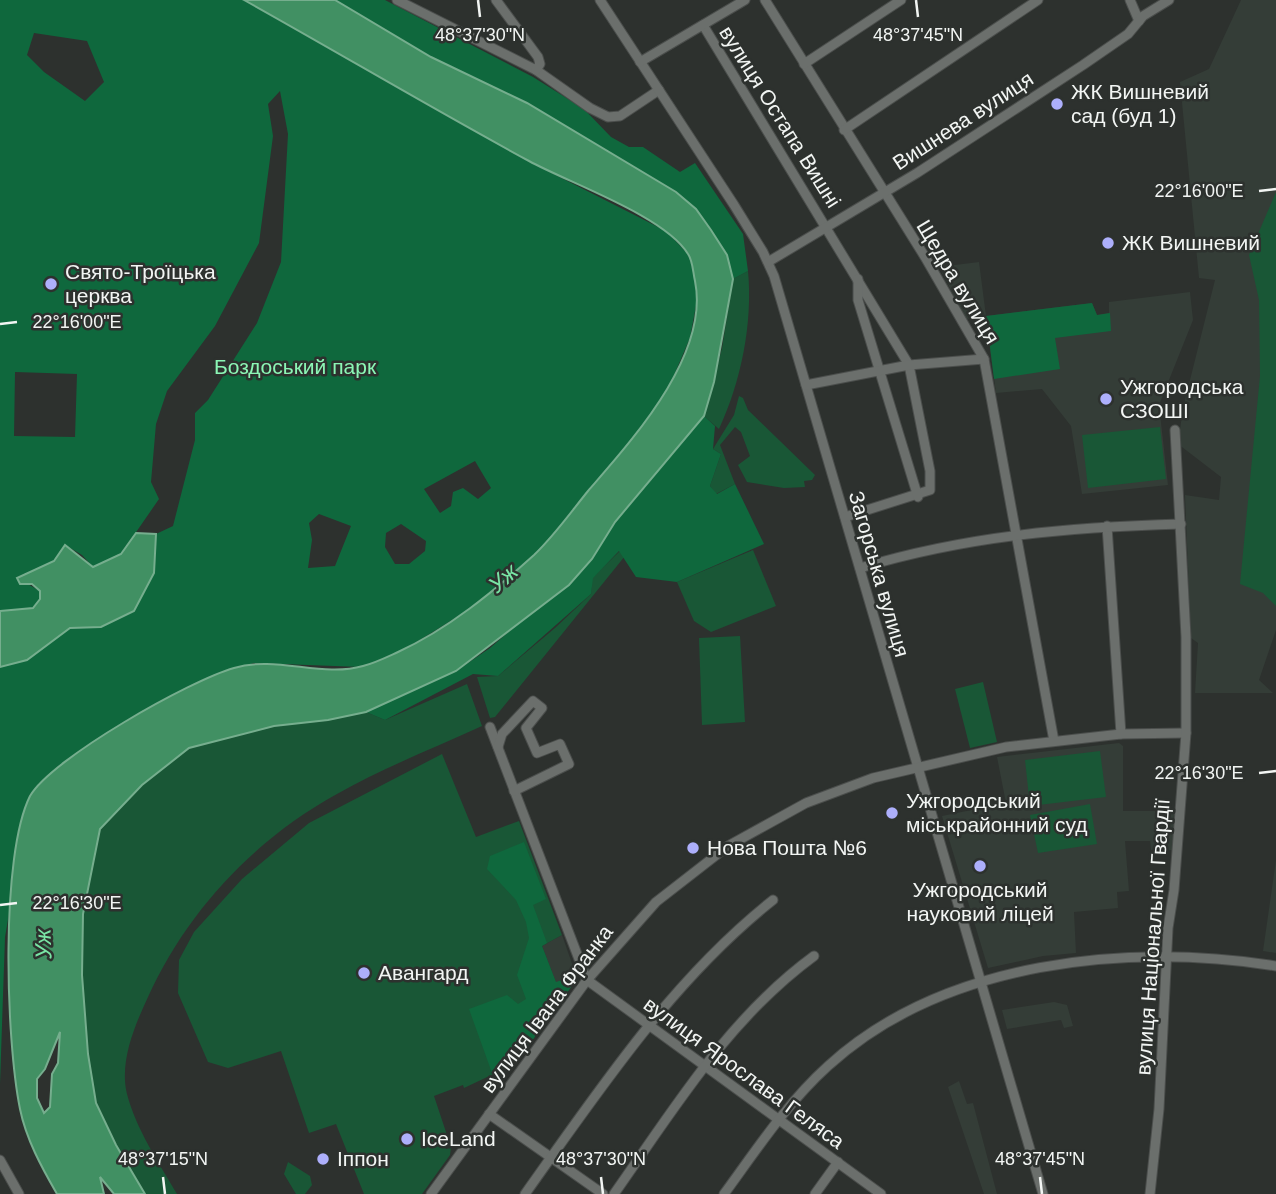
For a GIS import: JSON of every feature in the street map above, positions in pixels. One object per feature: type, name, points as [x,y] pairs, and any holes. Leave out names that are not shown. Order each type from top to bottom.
[{"type":"street","points":[[397,0],[536,70],[590,108],[608,117],[620,116],[659,90]]},
{"type":"street","points":[[496,0],[538,57],[540,64],[536,70]]},
{"type":"street","name":"Загорська вулиця","points":[[600,0],[768,262],[1043,1194]]},
{"type":"street","points":[[640,62],[746,0]]},
{"type":"street","name":"Щедра вулиця","points":[[765,0],[961,316],[984,359],[1054,741]]},
{"type":"street","points":[[804,64],[901,0]]},
{"type":"street","points":[[844,130],[1038,0]]},
{"type":"street","points":[[1130,0],[1139,21]]},
{"type":"street","name":"Вишнева вулиця","points":[[768,262],[883,193],[1083,65],[1128,34],[1139,21],[1168,0]]},
{"type":"street","name":"вулиця Остапа Вишні","points":[[703,25],[909,365],[932,485],[927,494],[918,497]]},
{"type":"street","points":[[845,516],[918,497],[858,300],[855,287],[858,279]]},
{"type":"street","points":[[806,385],[909,365],[984,359]]},
{"type":"street","name":"вулиця Національної Гвардії","points":[[1150,1194],[1159,1109],[1166,957],[1186,733],[1186,637],[1175,430]]},
{"type":"street","points":[[860,568],[934,548],[1014,534],[1107,526],[1181,524]]},
{"type":"street","points":[[1107,526],[1121,734]]},
{"type":"street","points":[[498,747],[502,734],[533,701],[542,708],[526,728],[537,753],[559,744],[569,764],[514,791]]},
{"type":"street","points":[[490,727],[587,980]]},
{"type":"street","name":"вулиця Івана Франка","points":[[431,1194],[587,980],[656,902],[728,846],[836,790],[1006,747],[1121,734],[1186,733]]},
{"type":"street","points":[[525,1194],[648,1027],[709,955],[774,900]]},
{"type":"street","points":[[614,1194],[704,1066],[743,1018],[814,956]]},
{"type":"street","points":[[724,1194],[779,1119],[812,1081],[862,1041],[928,1003],[981,981],[1041,966],[1166,957],[1216,957],[1276,966]]},
{"type":"street","name":"вулиця Ярослава Геляса","points":[[587,980],[648,1027],[881,1194]]},
{"type":"street","points":[[489,1114],[603,1194]]},
{"type":"street","points":[[0,1160],[19,1194]]},
{"type":"street","points":[[815,1194],[838,1162]]},
{"type":"shaded area","points":[[1241,0],[1276,0],[1276,630],[1259,680],[1273,693],[1195,693],[1198,643],[1191,638],[1185,495],[1219,500],[1221,477],[1178,444],[1183,408],[1215,280],[1199,278],[1180,82],[1209,69]]},
{"type":"shaded area","points":[[1276,192],[1276,606],[1263,593],[1240,584],[1260,376],[1259,300],[1249,255]]},
{"type":"shaded area","name":"Ужгородська СЗОШІ","points":[[979,262],[986,316],[1092,303],[1097,315],[1109,313],[1109,302],[1190,292],[1193,320],[1159,405],[1168,485],[1082,494],[1071,426],[1042,389],[996,393],[986,317],[966,319],[939,267]]},
{"type":"shaded area","points":[[748,271],[749,311],[744,352],[734,392],[719,429],[704,416],[722,348],[733,279]]},
{"type":"shaded area","points":[[739,396],[743,398],[748,410],[815,475],[812,480],[804,481],[805,487],[784,488],[747,482],[738,465],[750,456],[741,432],[735,427],[720,445],[735,484],[716,494],[710,486],[721,454],[713,449],[734,415]]},
{"type":"shaded area","points":[[1160,427],[1166,479],[1088,488],[1082,435]]},
{"type":"shaded area","points":[[753,550],[776,606],[711,632],[694,621],[677,582]]},
{"type":"shaded area","points":[[620,551],[625,556],[495,717],[490,718],[477,677],[498,676],[555,628],[591,594],[592,578]]},
{"type":"shaded area","points":[[740,636],[745,722],[702,725],[699,638]]},
{"type":"shaded area","points":[[983,682],[997,742],[970,748],[955,689]]},
{"type":"shaded area","points":[[467,684],[482,726],[372,776],[307,812],[251,855],[226,880],[182,935],[148,997],[134,1032],[125,1069],[127,1094],[136,1120],[177,1194],[145,1194],[116,1145],[96,1103],[88,1054],[82,975],[83,914],[100,829],[142,785],[189,748],[274,726],[328,720],[366,712],[385,720]]},
{"type":"shaded area","points":[[1119,743],[1123,746],[1123,811],[1174,811],[1173,850],[1151,850],[1150,841],[1125,841],[1129,891],[1117,892],[1118,908],[1074,912],[1076,953],[1043,956],[988,968],[942,816],[1006,803],[997,757]]},
{"type":"shaded area","points":[[1100,751],[1106,797],[1030,806],[1025,760]]},
{"type":"shaded area","name":"Авангард","points":[[442,754],[476,837],[519,821],[562,935],[542,946],[556,983],[576,975],[577,979],[515,1064],[464,1088],[463,1085],[434,1096],[448,1138],[443,1141],[446,1149],[451,1148],[450,1155],[422,1194],[364,1194],[336,1124],[309,1133],[281,1051],[228,1068],[208,1062],[178,993],[179,960],[194,932],[242,879],[309,823]]},
{"type":"shaded area","points":[[1090,804],[1097,844],[1038,853],[1030,815]]},
{"type":"shaded area","points":[[1276,860],[1276,953],[1263,951]]},
{"type":"shaded area","points":[[562,935],[576,975],[556,983],[542,946]]},
{"type":"shaded area","points":[[1054,1002],[1067,1005],[1073,1026],[1064,1028],[1061,1020],[1007,1029],[1002,1010]]},
{"type":"shaded area","points":[[959,1081],[967,1104],[973,1103],[997,1194],[984,1194],[948,1087]]},
{"type":"shaded area","points":[[288,1162],[310,1176],[312,1185],[305,1194],[296,1194],[284,1174]]},
{"type":"green space","name":"Боздоський парк","points":[[0,0],[244,0],[532,163],[666,231],[690,256],[698,295],[690,338],[669,387],[640,430],[539,551],[470,609],[402,651],[361,667],[254,663],[210,677],[130,720],[56,768],[30,794],[5,937],[0,1084],[0,667],[27,660],[70,628],[101,627],[154,573],[156,534],[173,526],[195,440],[195,413],[208,400],[257,323],[281,262],[288,134],[280,91],[268,104],[273,136],[259,243],[215,326],[167,391],[156,424],[151,482],[159,499],[121,554],[93,567],[82,555],[65,545],[54,561],[17,578],[40,591],[40,599],[33,608],[0,611]],"holes":[[[34,33],[87,41],[104,82],[85,101],[44,72],[27,55]],[[15,372],[77,374],[75,437],[14,436]],[[475,461],[491,488],[478,499],[463,488],[453,492],[451,506],[440,513],[424,489]],[[319,514],[351,526],[335,566],[308,568],[312,540],[309,523]],[[401,524],[426,541],[425,551],[409,564],[395,564],[385,547],[386,533]]]},
{"type":"green space","points":[[335,0],[385,0],[533,77],[584,109],[611,137],[629,147],[643,147],[680,172],[695,163],[743,234],[748,271],[733,279],[727,255],[676,192],[527,103],[431,57]]},
{"type":"green space","points":[[1092,303],[1097,315],[1110,313],[1111,331],[1055,338],[1060,369],[994,379],[986,316]]},
{"type":"green space","points":[[704,416],[715,426],[713,449],[721,454],[710,486],[717,494],[735,484],[764,544],[677,582],[636,577],[619,551],[593,578],[591,594],[498,676],[473,674],[385,720],[366,712],[456,671],[490,648],[592,559],[615,522]]},
{"type":"green space","points":[[524,842],[546,899],[533,905],[547,943],[542,946],[556,982],[576,975],[577,979],[515,1064],[492,1073],[469,1009],[507,995],[518,1004],[526,999],[517,975],[529,938],[526,922],[516,900],[487,869],[490,856]]},
{"type":"water","name":"Уж","points":[[244,0],[335,0],[431,57],[527,103],[676,192],[696,209],[727,255],[733,279],[714,382],[704,416],[615,522],[592,559],[569,585],[456,671],[366,712],[328,720],[274,726],[189,748],[142,785],[100,829],[83,914],[82,975],[88,1054],[96,1103],[116,1145],[145,1194],[114,1194],[100,1177],[104,1194],[57,1194],[26,1131],[20,1109],[11,1039],[8,949],[10,903],[20,824],[30,796],[43,780],[93,742],[156,704],[214,675],[234,668],[266,664],[331,670],[363,666],[417,643],[469,609],[541,548],[645,422],[679,367],[691,338],[697,309],[690,257],[676,240],[659,227],[615,202],[529,161]],"holes":[[[60,1032],[58,1063],[52,1074],[50,1107],[44,1113],[37,1098],[37,1079],[45,1069]]]},
{"type":"water","points":[[136,533],[156,534],[154,573],[134,611],[101,627],[70,628],[27,660],[0,667],[0,611],[33,608],[40,599],[40,591],[32,584],[20,584],[17,578],[54,561],[65,545],[93,567],[121,554]]},
{"type":"place","name":"ЖК Вишневий сад (буд 1)","points":[[1057,104]]},
{"type":"place","name":"ЖК Вишневий","points":[[1108,243]]},
{"type":"place","name":"Свято-Троїцька церква","points":[[51,284]]},
{"type":"place","name":"Ужгородська СЗОШІ","points":[[1106,399]]},
{"type":"place","name":"Ужгородський міськрайонний суд","points":[[892,813]]},
{"type":"place","name":"Нова Пошта №6","points":[[693,848]]},
{"type":"place","name":"Ужгородський науковий ліцей","points":[[980,866]]},
{"type":"place","name":"Авангард","points":[[364,973]]},
{"type":"place","name":"IceLand","points":[[407,1139]]},
{"type":"place","name":"Іппон","points":[[323,1159]]}]
